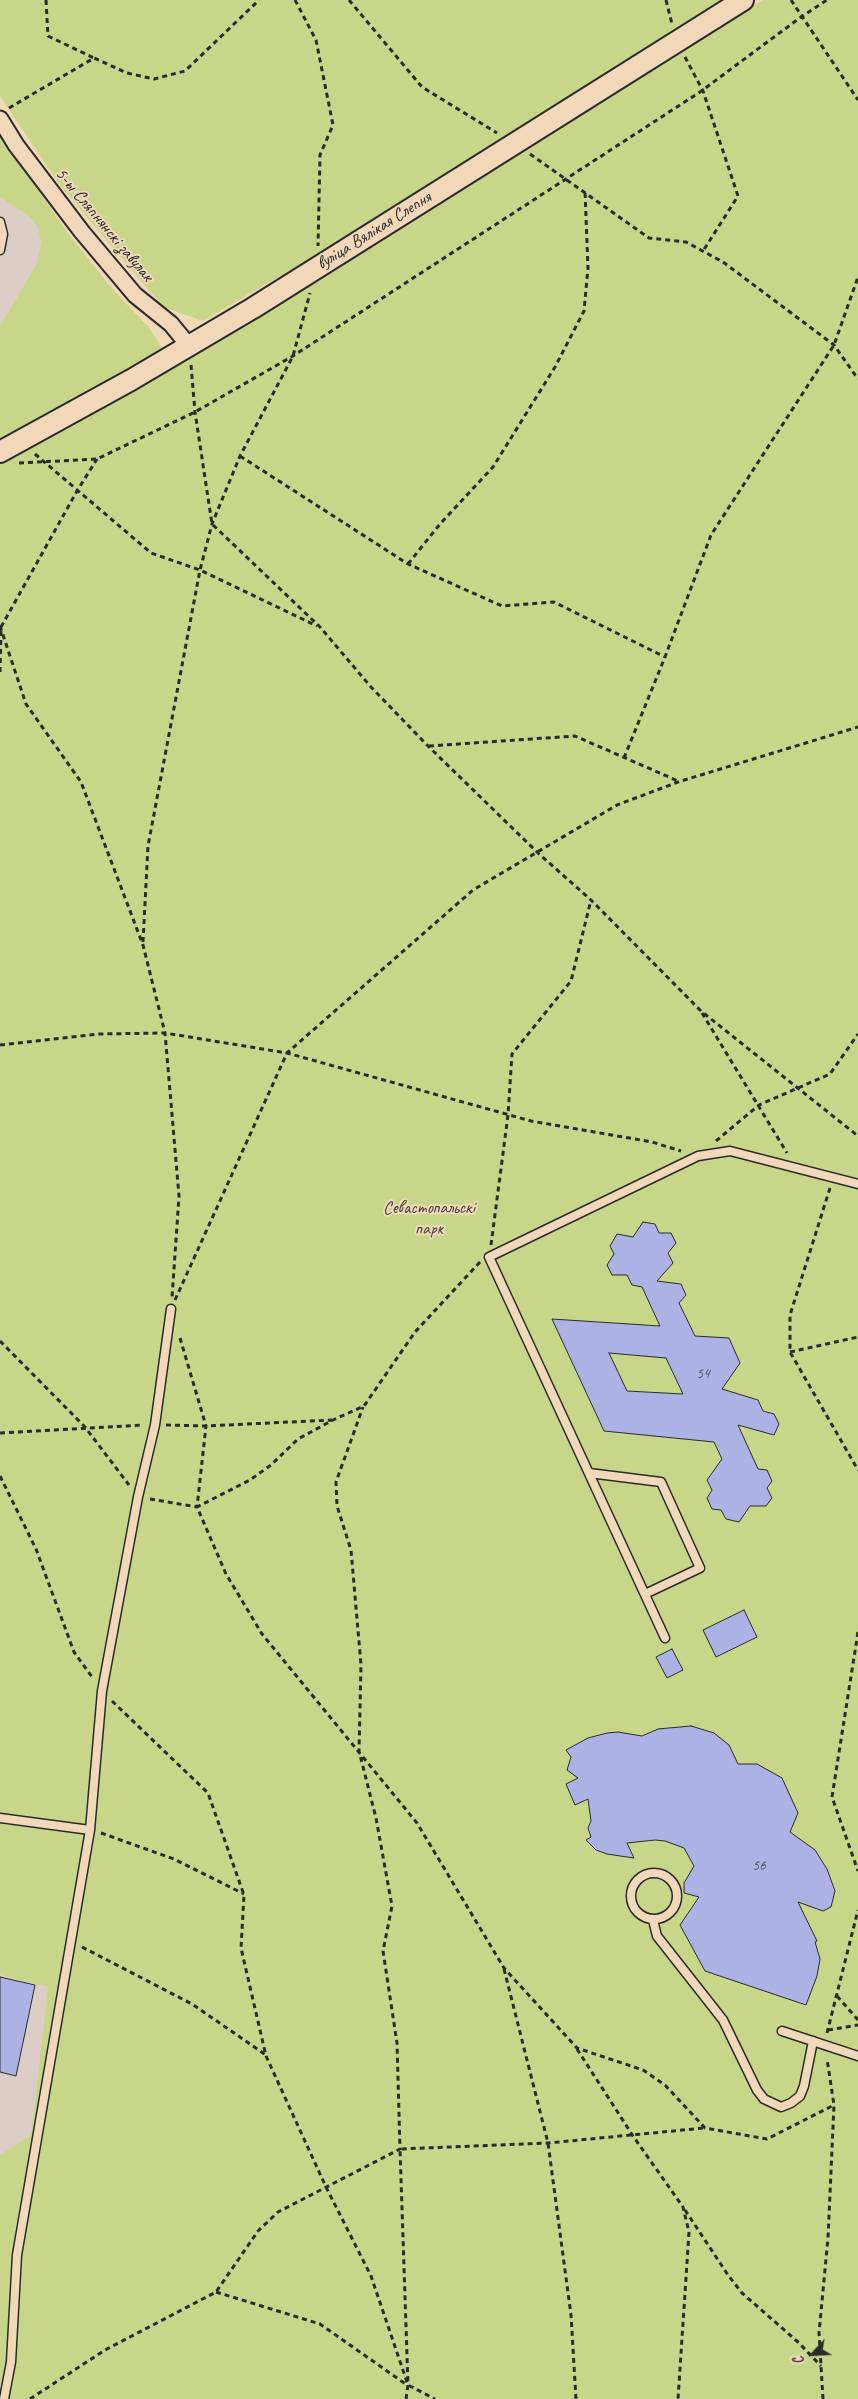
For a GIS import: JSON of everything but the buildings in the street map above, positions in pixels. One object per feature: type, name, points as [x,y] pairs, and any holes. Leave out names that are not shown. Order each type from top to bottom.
[{"type":"street","name":"вуліца Вялікая Слепня","points":[[6,458],[20,442],[189,346],[743,0]]},
{"type":"street","name":"5-ы Сляпнянскі завулак","points":[[4,114],[16,145],[82,232],[135,295],[171,324],[189,346]]},
{"type":"lane","points":[[0,222],[3,234],[0,250]]},
{"type":"lane","points":[[665,1638],[490,1257],[698,1156],[730,1151],[858,1184]]},
{"type":"lane","points":[[4,2399],[11,2362],[17,2255],[90,1830],[102,1692],[138,1497],[156,1425],[171,1309]]},
{"type":"lane","points":[[589,1472],[661,1482],[700,1568],[645,1594]]},
{"type":"lane","points":[[0,1818],[90,1830]]},
{"type":"lane","points":[[655,1872],[670,1879],[675,1885],[677,1901],[668,1915],[653,1920],[639,1914],[631,1902],[631,1894],[636,1881],[641,1876],[655,1872]]},
{"type":"lane","points":[[653,1920],[656,1936],[723,2020],[757,2090],[764,2099],[781,2106],[791,2104],[800,2096],[804,2086],[813,2041]]},
{"type":"lane","points":[[782,2031],[824,2043],[858,2056]]},
{"type":"path","points":[[46,0],[48,36],[127,73],[154,79],[185,71],[259,0]]},
{"type":"path","points":[[143,945],[148,846],[200,570],[212,524],[240,456],[293,356],[317,267],[320,155],[333,126],[316,40],[295,0]]},
{"type":"path","points":[[349,0],[422,87],[567,178],[649,238],[686,242],[723,262],[834,345],[858,380]]},
{"type":"path","points":[[666,0],[677,42],[703,91],[738,196],[703,251]]},
{"type":"path","points":[[791,0],[858,100]]},
{"type":"path","points":[[6,458],[44,460],[98,459],[195,412],[293,356],[703,91],[801,17],[827,0]]},
{"type":"path","points":[[4,114],[94,58]]},
{"type":"path","points":[[408,564],[440,524],[493,467],[555,367],[584,311],[588,268],[585,191]]},
{"type":"path","points":[[624,758],[666,657],[711,534],[834,345],[858,276]]},
{"type":"path","points":[[189,346],[195,412],[212,524],[320,627],[371,687],[428,746],[538,852],[591,900],[700,1010],[858,1136]]},
{"type":"path","points":[[20,442],[44,460],[77,491],[151,553],[200,570],[320,627]]},
{"type":"path","points":[[240,456],[408,564],[502,606],[554,602],[666,657]]},
{"type":"path","points":[[0,672],[0,626],[77,491],[98,459]]},
{"type":"path","points":[[0,626],[26,704],[81,782],[143,945],[165,1033],[179,1196],[171,1309],[206,1426],[197,1507],[226,1574],[262,1634],[417,1823],[504,1968],[577,2048],[633,2136],[728,2275],[742,2293],[798,2342],[821,2367]]},
{"type":"path","points":[[171,1309],[287,1052],[473,890],[617,805],[678,782],[858,726]]},
{"type":"path","points":[[428,746],[575,736],[678,782]]},
{"type":"path","points":[[406,2399],[408,2385],[397,2043],[382,1951],[392,1906],[376,1818],[359,1751],[361,1665],[353,1569],[351,1550],[337,1506],[336,1482],[364,1406],[415,1332],[480,1262],[490,1257],[508,1115],[512,1054],[571,980],[591,900]]},
{"type":"path","points":[[700,1010],[796,1168]]},
{"type":"path","points":[[0,1044],[98,1034],[165,1033],[287,1052],[531,1121],[652,1142],[698,1156],[759,1105],[830,1074],[858,1034]]},
{"type":"path","points":[[833,1178],[790,1315],[790,1352],[858,1470]]},
{"type":"path","points":[[790,1352],[858,1337]]},
{"type":"path","points":[[0,1341],[85,1427],[138,1497],[197,1507],[250,1480],[271,1465],[298,1439],[364,1406]]},
{"type":"path","points":[[0,1476],[36,1548],[74,1652],[102,1692],[208,1792],[244,1895],[241,1948],[266,2056],[326,2187],[371,2276],[408,2385]]},
{"type":"path","points":[[858,1632],[832,1796],[858,1871]]},
{"type":"path","points":[[90,1830],[124,1840],[174,1859],[244,1895]]},
{"type":"path","points":[[823,2399],[819,2333],[828,2238],[834,2105],[824,2043],[858,1910]]},
{"type":"path","points":[[71,1941],[192,2004],[266,2056]]},
{"type":"path","points":[[504,1968],[548,2143],[571,2315],[576,2399]]},
{"type":"path","points":[[837,1995],[858,2020]]},
{"type":"path","points":[[828,2030],[858,2025]]},
{"type":"path","points":[[577,2048],[642,2070],[665,2085],[704,2128]]},
{"type":"path","points":[[30,2399],[105,2350],[216,2292],[258,2231],[278,2212],[400,2149],[548,2143],[704,2128],[768,2139],[834,2105]]},
{"type":"path","points":[[678,2399],[689,2232],[683,2207]]},
{"type":"path","points":[[216,2292],[320,2324],[408,2385],[434,2399]]},
{"type":"shaded area","points":[[0,197],[31,218],[38,228],[41,242],[37,263],[0,326]]},
{"type":"shaded area","points":[[0,1975],[48,1987],[31,2135],[0,2155]]},
{"type":"green space","points":[[0,0],[724,0],[316,255],[203,321],[163,307],[59,184],[0,96]]},
{"type":"green space","name":"Севастопальскі парк","points":[[763,0],[858,0],[858,2399],[0,2399],[0,2155],[31,2135],[48,1987],[0,1975],[0,462],[140,387],[258,317]]},
{"type":"green space","points":[[0,136],[68,233],[109,285],[150,329],[162,348],[0,443],[0,326],[37,263],[41,242],[38,228],[31,218],[0,197]]}]
